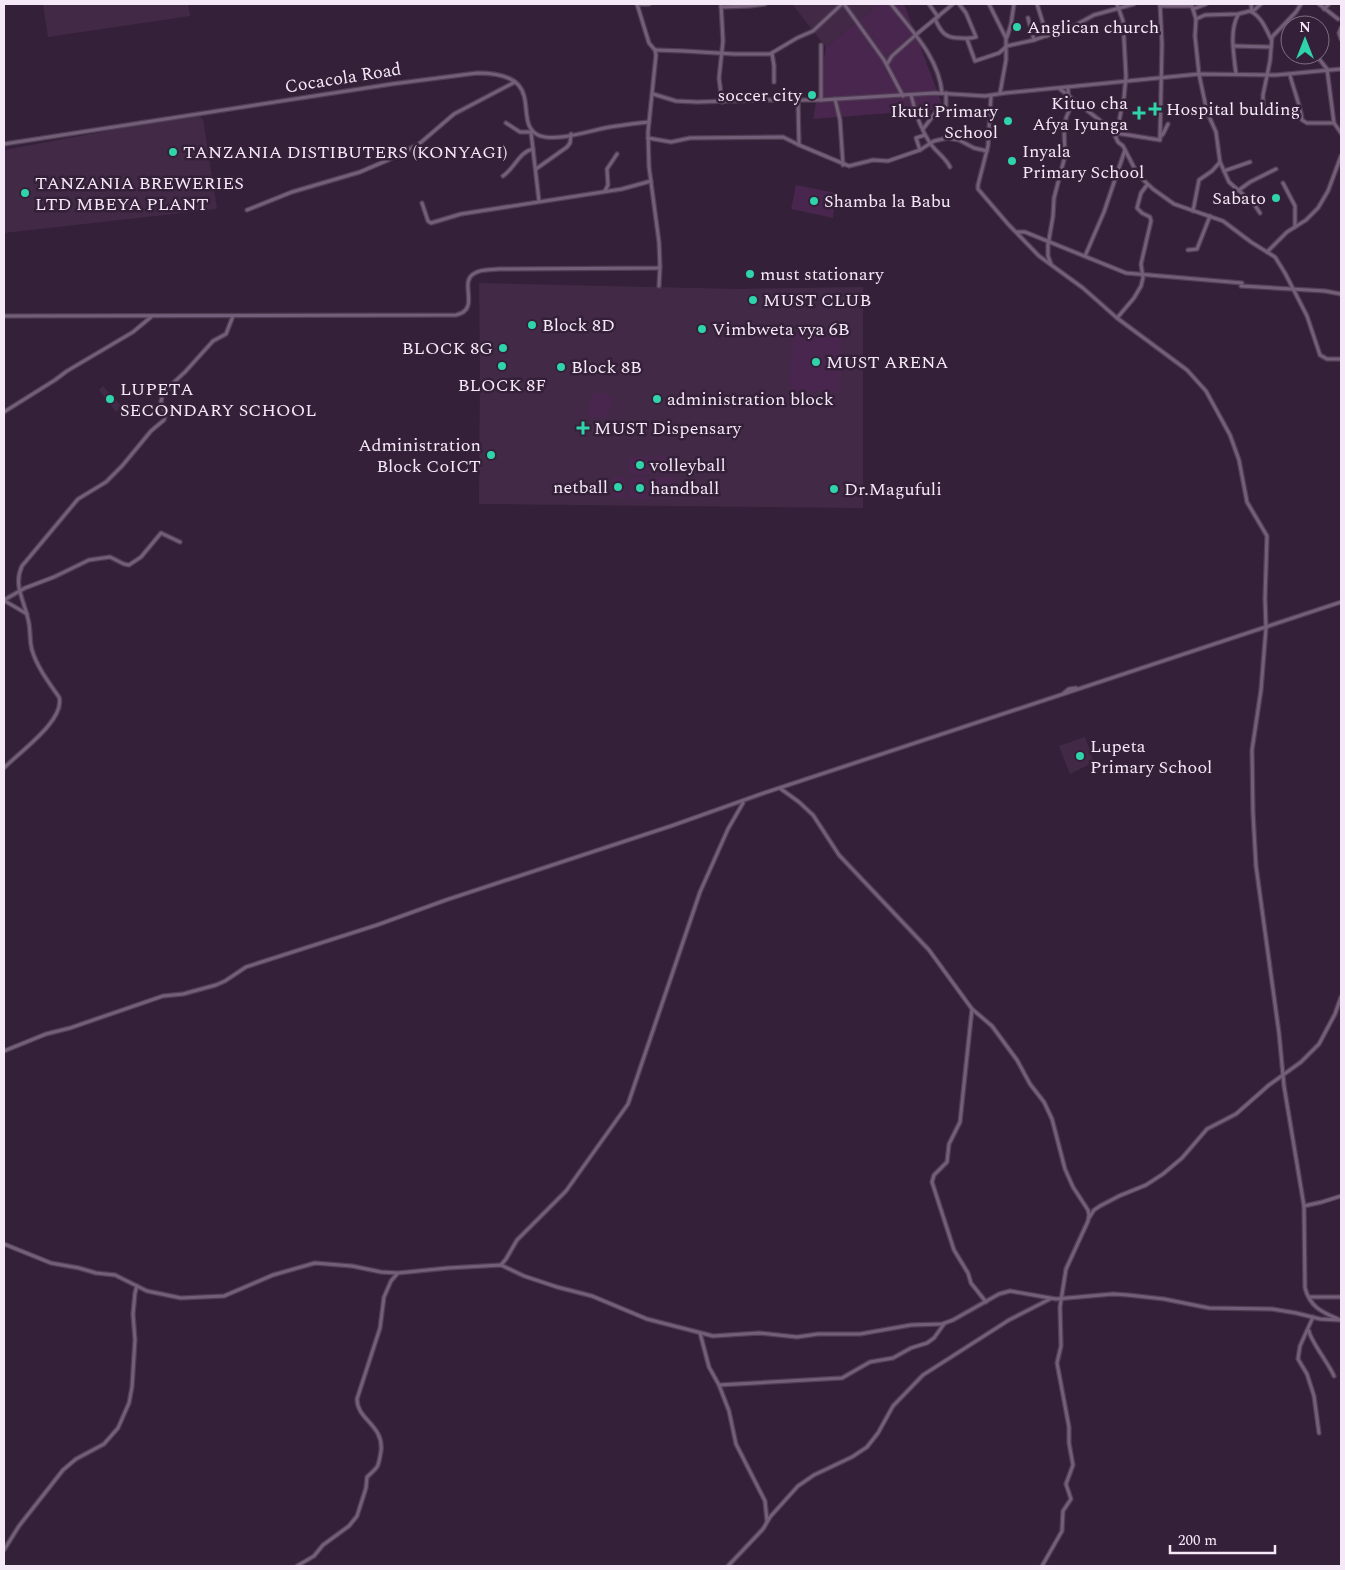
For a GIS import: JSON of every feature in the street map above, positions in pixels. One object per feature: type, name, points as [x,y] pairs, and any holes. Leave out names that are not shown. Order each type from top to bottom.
[{"type":"street","points":[[649,4],[637,4],[650,43],[655,50],[656,58],[648,122],[648,138],[650,181],[659,242],[659,286]]},
{"type":"street","points":[[722,102],[720,78],[723,36],[721,5],[749,6],[766,4]]},
{"type":"street","points":[[655,50],[758,55],[772,53],[813,31],[843,4],[886,65],[903,96]]},
{"type":"street","points":[[891,4],[930,54],[944,93],[946,108],[936,112],[922,130]]},
{"type":"street","points":[[929,4],[940,32],[944,35],[952,38],[968,39],[976,37],[966,12],[959,4]]},
{"type":"street","points":[[886,65],[892,56],[953,4]]},
{"type":"street","points":[[989,4],[1006,38],[1007,46],[1000,93]]},
{"type":"street","points":[[1006,38],[1011,24],[1014,4]]},
{"type":"street","points":[[1037,4],[1047,36]]},
{"type":"street","points":[[968,39],[975,60],[998,53],[1007,46],[1034,40],[1072,27],[1094,15],[1117,6],[1134,4]]},
{"type":"street","points":[[1193,9],[1206,4]]},
{"type":"street","points":[[1251,4],[1252,12]]},
{"type":"street","points":[[1252,12],[1261,4]]},
{"type":"street","points":[[1263,112],[1263,98],[1270,61],[1271,40],[1273,35],[1296,12],[1301,4]]},
{"type":"street","points":[[1319,4],[1338,19]]},
{"type":"street","points":[[1324,9],[1329,4]]},
{"type":"street","points":[[1160,137],[1162,44],[1160,5],[1191,5],[1196,18],[1195,36],[1207,112],[1216,132],[1220,162],[1229,182],[1254,204],[1260,213]]},
{"type":"street","points":[[1116,135],[1126,81],[1123,21],[1117,6]]},
{"type":"street","points":[[1196,18],[1205,15],[1238,14],[1250,11],[1263,24],[1271,40]]},
{"type":"street","points":[[1236,74],[1234,24],[1238,14]]},
{"type":"street","points":[[1028,18],[1034,40]]},
{"type":"street","points":[[1341,28],[1339,33],[1341,39]]},
{"type":"street","points":[[821,45],[821,100]]},
{"type":"street","points":[[1234,46],[1271,47]]},
{"type":"street","points":[[772,53],[774,82]]},
{"type":"street","points":[[1324,65],[1328,72],[1334,123],[1341,133]]},
{"type":"street","points":[[653,94],[683,102],[821,100],[944,93],[991,96],[1000,93],[1200,74],[1266,76],[1328,72],[1341,69]]},
{"type":"street","name":"Cocacola Road","points":[[4,144],[467,73],[499,74],[515,81]]},
{"type":"street","points":[[1290,74],[1301,110],[1302,120],[1311,124],[1334,123]]},
{"type":"street","points":[[247,210],[292,192],[360,172],[388,160],[419,144],[454,114],[515,81],[520,86],[524,95],[532,132],[539,201]]},
{"type":"street","points":[[1052,267],[1048,256],[1049,241],[1054,211],[1054,195],[1065,156],[1064,125],[1069,112],[1068,87]]},
{"type":"street","points":[[1060,88],[1116,135],[1134,169],[1147,185],[1174,204],[1224,222],[1278,261],[1307,316],[1320,355],[1326,359],[1341,359]]},
{"type":"street","points":[[911,95],[922,130],[950,167]]},
{"type":"street","points":[[991,96],[987,151],[978,189],[1036,253],[1052,267],[1083,288],[1117,318],[1174,359],[1206,391],[1230,435],[1239,460],[1244,495],[1265,531],[1268,540],[1266,628],[1261,690],[1252,750],[1252,797],[1256,866],[1283,1074],[1304,1206],[1306,1225],[1305,1288],[1308,1297],[1317,1309],[1340,1321]]},
{"type":"street","points":[[835,99],[840,120],[844,165]]},
{"type":"street","points":[[798,100],[798,145]]},
{"type":"street","points":[[506,123],[520,132],[532,132],[550,137],[648,122]]},
{"type":"street","points":[[1116,135],[1160,140],[1168,124]]},
{"type":"street","points":[[536,169],[567,147],[570,143],[571,134]]},
{"type":"street","points":[[920,150],[916,138],[925,135]]},
{"type":"street","points":[[648,138],[671,142],[690,138],[774,136],[789,139],[798,145],[850,166],[873,160],[888,161],[920,150],[930,143],[947,138],[956,139],[987,151]]},
{"type":"street","points":[[503,176],[510,171],[524,153],[533,149]]},
{"type":"street","points":[[1084,256],[1104,212],[1125,150]]},
{"type":"street","points":[[605,192],[608,185],[606,169],[617,154]]},
{"type":"street","points":[[1267,252],[1284,235],[1310,216],[1321,203],[1341,156]]},
{"type":"street","points":[[1193,211],[1198,182],[1220,162]]},
{"type":"street","points":[[1224,171],[1250,162]]},
{"type":"street","points":[[1239,190],[1250,182],[1276,169]]},
{"type":"street","points":[[422,203],[428,221],[431,223],[461,214],[632,188],[650,181]]},
{"type":"street","points":[[1283,183],[1295,206],[1294,227]]},
{"type":"street","points":[[1117,318],[1139,291],[1142,281],[1141,264],[1151,219],[1138,208],[1141,193],[1147,185]]},
{"type":"street","points":[[1188,250],[1198,248],[1210,216]]},
{"type":"street","points":[[1016,232],[1026,232],[1122,272],[1341,294]]},
{"type":"street","points":[[4,316],[456,315],[462,314],[467,308],[469,278],[481,271],[498,269],[654,269],[660,266]]},
{"type":"street","points":[[4,412],[67,371],[133,332],[152,316]]},
{"type":"street","points":[[4,768],[39,736],[60,706],[59,697],[50,686],[33,653],[27,615],[19,591],[18,575],[25,561],[78,499],[106,482],[128,460],[151,431],[164,420],[166,413],[161,402],[162,397],[171,384],[185,372],[213,341],[226,334],[230,328],[233,316]]},
{"type":"street","points":[[4,601],[25,588],[80,563],[110,557],[124,564],[129,564],[140,557],[161,533],[180,542]]},
{"type":"street","points":[[4,601],[27,615]]},
{"type":"street","points":[[4,1052],[46,1034],[86,1023],[163,996],[188,993],[216,985],[246,967],[377,925],[780,788],[1341,602]]},
{"type":"street","points":[[780,788],[813,815],[839,855],[929,950],[972,1009],[995,1030],[1017,1060],[1030,1084],[1044,1102],[1052,1119],[1065,1169],[1088,1210],[1088,1221]]},
{"type":"street","points":[[500,1265],[506,1259],[517,1240],[566,1191],[626,1108],[700,892],[728,829],[743,802]]},
{"type":"street","points":[[1042,1566],[1062,1530],[1063,1511],[1071,1499],[1066,1484],[1073,1465],[1069,1443],[1069,1426],[1057,1363],[1061,1346],[1059,1312],[1067,1266],[1088,1221],[1094,1210],[1100,1206],[1146,1185],[1163,1174],[1182,1158],[1207,1129],[1236,1114],[1283,1074],[1301,1062],[1319,1044],[1335,1014],[1341,997]]},
{"type":"street","points":[[972,1009],[960,1122],[950,1141],[947,1162],[934,1175],[932,1182],[955,1252],[968,1273],[971,1283],[986,1302]]},
{"type":"street","points":[[1304,1206],[1341,1196]]},
{"type":"street","points":[[4,1244],[51,1263],[96,1273],[115,1275],[154,1293],[181,1298],[207,1298],[232,1294],[250,1284],[273,1275],[315,1263],[352,1266],[398,1274],[448,1268],[500,1265],[524,1276],[592,1296],[647,1319],[713,1336],[760,1333],[797,1337],[818,1334],[860,1334],[911,1325],[945,1323]]},
{"type":"street","points":[[297,1566],[314,1556],[323,1545],[350,1526],[357,1516],[366,1488],[367,1477],[375,1472],[379,1466],[382,1446],[381,1436],[359,1408],[357,1399],[380,1328],[384,1297],[391,1281],[398,1274]]},
{"type":"street","points":[[4,1550],[19,1526],[64,1470],[76,1459],[104,1444],[118,1428],[129,1403],[132,1387],[135,1340],[133,1321],[137,1286]]},
{"type":"street","points":[[719,1386],[842,1378],[870,1362],[893,1358],[911,1348],[929,1342],[945,1323],[999,1294],[1010,1291],[1050,1299],[1113,1294],[1128,1295],[1164,1299],[1209,1308],[1272,1309],[1340,1321]]},
{"type":"street","points":[[1308,1297],[1341,1297]]},
{"type":"street","points":[[728,1566],[763,1529],[794,1490],[807,1479],[852,1457],[867,1447],[878,1433],[893,1406],[923,1375],[1004,1323],[1050,1299]]},
{"type":"street","points":[[1313,1317],[1300,1346],[1298,1359],[1307,1374],[1314,1396],[1319,1434]]},
{"type":"street","points":[[1309,1328],[1310,1336],[1334,1376]]},
{"type":"street","points":[[700,1333],[709,1367],[729,1411],[738,1449],[765,1501],[768,1522]]},
{"type":"shaded area","points":[[43,4],[188,4],[190,16],[48,37]]},
{"type":"shaded area","points":[[792,4],[879,4],[826,47]]},
{"type":"shaded area","points":[[879,4],[904,4],[944,109],[813,119],[826,47]]},
{"type":"shaded area","points":[[200,114],[201,119],[203,119],[217,209],[4,233],[4,150]]},
{"type":"shaded area","name":"Shamba la Babu","points":[[796,185],[836,193],[833,218],[791,209]]},
{"type":"shaded area","points":[[479,283],[738,289],[863,287],[863,508],[479,504]]},
{"type":"shaded area","name":"MUST ARENA","points":[[842,331],[841,392],[790,391],[791,333]]},
{"type":"shaded area","name":"LUPETA SECONDARY SCHOOL","points":[[103,386],[122,407],[116,412],[99,390]]},
{"type":"shaded area","points":[[594,393],[602,393],[614,397],[611,408],[605,417],[588,418],[588,407]]},
{"type":"shaded area","points":[[676,455],[676,474],[655,474],[655,456]]},
{"type":"shaded area","name":"volleyball","points":[[628,457],[652,457],[652,474],[627,474]]},
{"type":"shaded area","name":"netball","points":[[612,476],[625,476],[625,498],[612,498]]},
{"type":"shaded area","name":"handball","points":[[629,476],[652,477],[652,499],[628,498]]},
{"type":"shaded area","points":[[655,477],[675,477],[674,495],[655,494]]},
{"type":"shaded area","points":[[1085,737],[1094,762],[1070,774],[1059,746]]},
{"type":"place","name":"Anglican church","points":[[1017,27]]},
{"type":"place","name":"soccer city","points":[[812,95]]},
{"type":"place","name":"Hospital bulding","points":[[1155,109]]},
{"type":"place","name":"Kituo cha Afya Iyunga","points":[[1139,113]]},
{"type":"place","name":"Ikuti Primary School","points":[[1008,121]]},
{"type":"place","name":"TANZANIA DISTIBUTERS (KONYAGI)","points":[[173,152]]},
{"type":"place","name":"Inyala Primary School","points":[[1012,161]]},
{"type":"place","name":"TANZANIA BREWERIES LTD MBEYA PLANT","points":[[25,193]]},
{"type":"place","name":"Sabato","points":[[1276,198]]},
{"type":"place","name":"Shamba la Babu","points":[[814,201]]},
{"type":"place","name":"must stationary","points":[[750,274]]},
{"type":"place","name":"MUST CLUB","points":[[753,300]]},
{"type":"place","name":"Block 8D","points":[[532,325]]},
{"type":"place","name":"Vimbweta vya 6B","points":[[702,329]]},
{"type":"place","name":"BLOCK 8G","points":[[503,348]]},
{"type":"place","name":"MUST ARENA","points":[[816,362]]},
{"type":"place","name":"BLOCK 8F","points":[[502,366]]},
{"type":"place","name":"Block 8B","points":[[561,367]]},
{"type":"place","name":"LUPETA SECONDARY SCHOOL","points":[[110,399]]},
{"type":"place","name":"administration block","points":[[657,399]]},
{"type":"place","name":"MUST Dispensary","points":[[583,428]]},
{"type":"place","name":"Administration Block CoICT","points":[[491,455]]},
{"type":"place","name":"volleyball","points":[[640,465]]},
{"type":"place","name":"netball","points":[[618,487]]},
{"type":"place","name":"handball","points":[[640,488]]},
{"type":"place","name":"Dr.Magufuli","points":[[834,489]]},
{"type":"place","name":"Lupeta Primary School","points":[[1080,756]]}]
